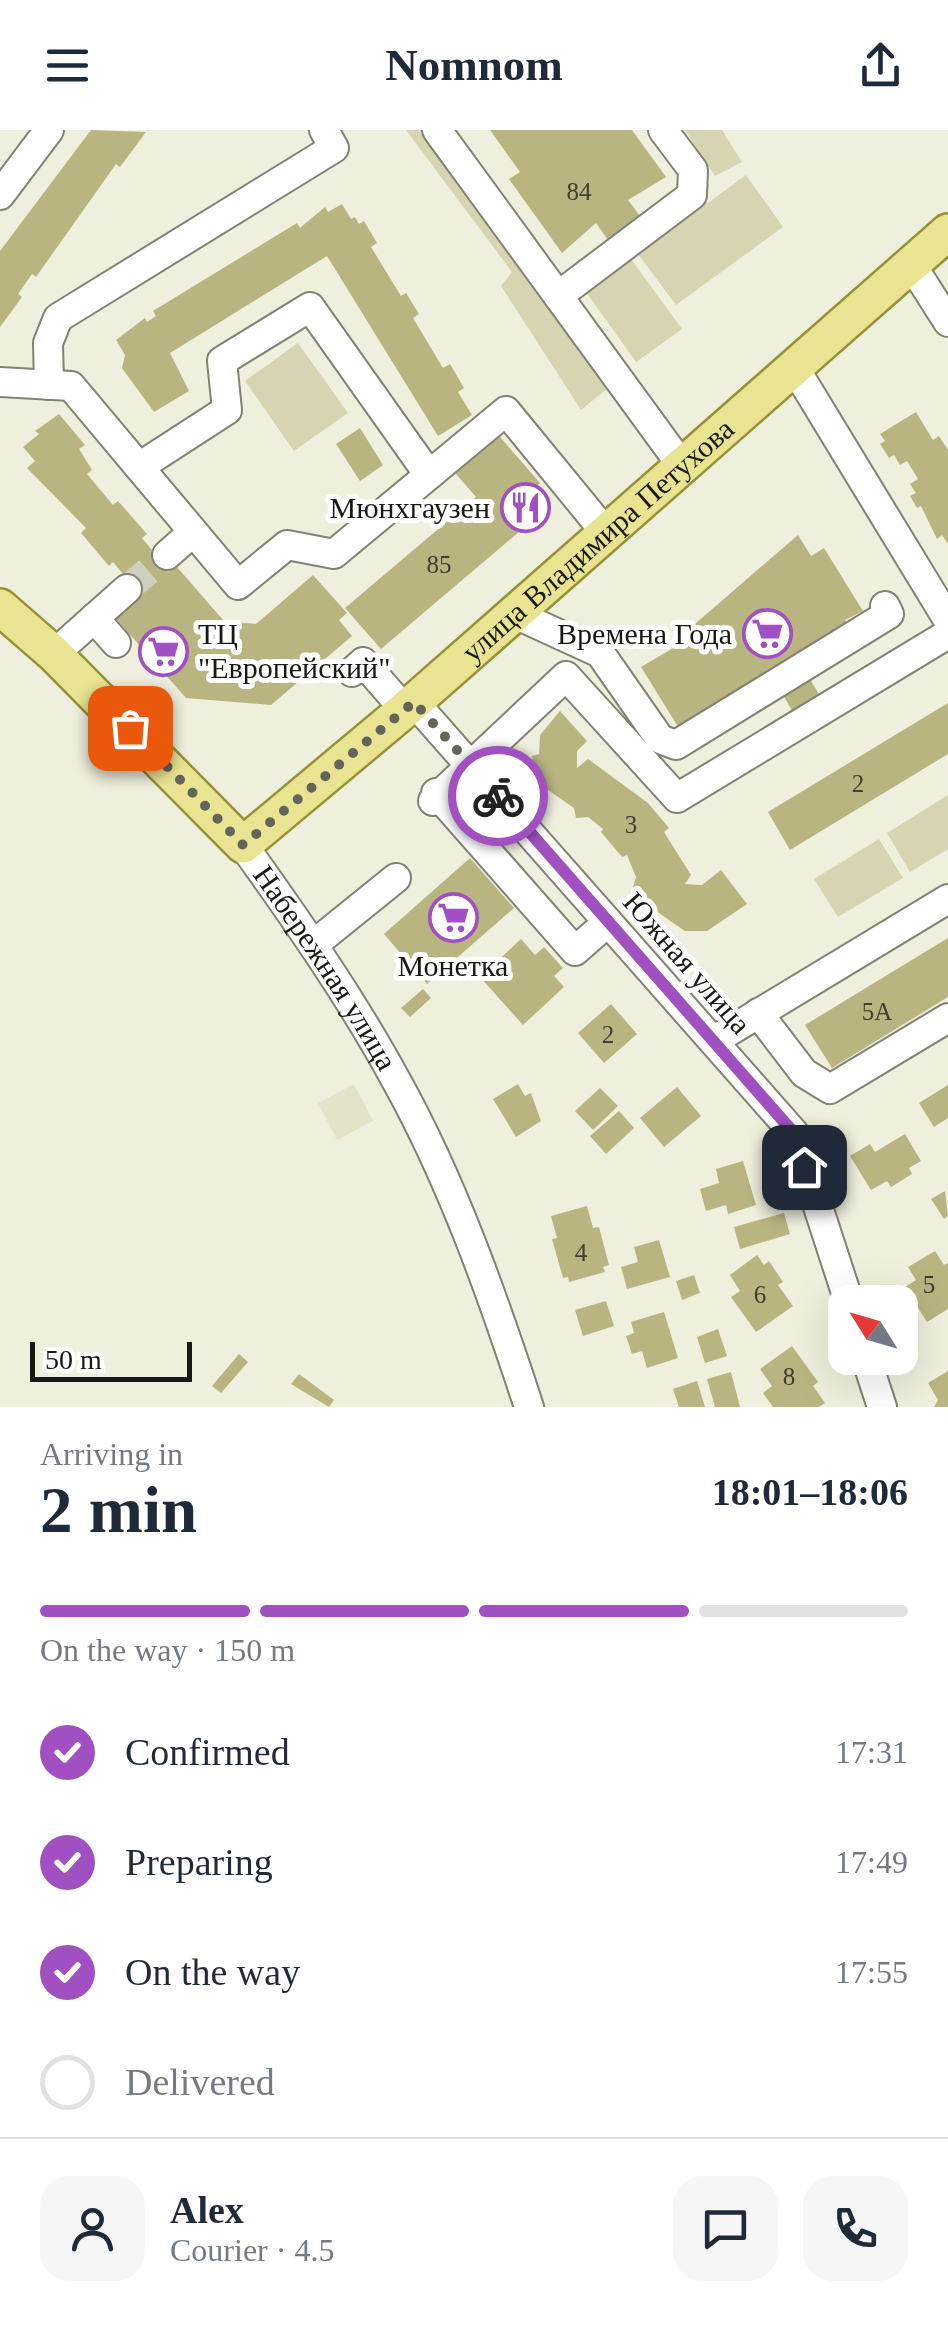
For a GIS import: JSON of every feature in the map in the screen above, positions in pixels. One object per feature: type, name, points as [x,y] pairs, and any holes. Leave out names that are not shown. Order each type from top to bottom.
[{"type":"main road","name":"улица Владимира Петухова","points":[[243,845],[515,614],[948,232]]},
{"type":"main road","name":"Набережная улица","points":[[0,607],[54,654],[243,845]]},
{"type":"street","points":[[0,195],[49,130]]},
{"type":"street","points":[[49,385],[48,343],[58,318],[334,148],[324,130]]},
{"type":"street","points":[[437,130],[682,466]]},
{"type":"street","points":[[558,296],[692,196],[692,170],[663,130]]},
{"type":"street","points":[[911,264],[948,322]]},
{"type":"street","points":[[139,467],[227,410],[222,361],[310,307],[429,475]]},
{"type":"street","points":[[794,367],[948,620]]},
{"type":"street","points":[[0,382],[71,386],[238,585],[287,545],[334,554],[506,411],[606,533]]},
{"type":"street","points":[[167,555],[194,532]]},
{"type":"street","points":[[54,654],[128,589]]},
{"type":"street","points":[[515,614],[602,652],[660,739],[676,745],[890,614],[885,606]]},
{"type":"street","points":[[94,618],[116,644]]},
{"type":"street","points":[[608,922],[575,951],[434,797],[566,676],[676,798],[948,634]]},
{"type":"street","name":"Южная улица","points":[[352,672],[363,662],[469,763],[794,1133],[843,1285]]},
{"type":"street","name":"Набережная улица","points":[[243,845],[314,945],[392,1072],[428,1145],[528,1407]]},
{"type":"street","points":[[314,945],[396,878]]},
{"type":"street","points":[[712,1041],[948,900]]},
{"type":"street","points":[[758,1013],[804,1073],[830,1090],[948,1018]]},
{"type":"street","points":[[872,1375],[882,1407]]},
{"type":"shaded area","points":[[406,130],[432,130],[615,382],[581,410],[501,286],[512,272]]},
{"type":"shaded area","points":[[685,130],[722,130],[742,162],[715,176]]},
{"type":"shaded area","points":[[746,175],[783,227],[676,305],[638,254]]},
{"type":"shaded area","points":[[631,259],[682,329],[636,362],[586,292]]},
{"type":"shaded area","points":[[298,343],[348,413],[294,451],[245,381]]},
{"type":"shaded area","points":[[948,795],[948,849],[910,872],[887,833]]},
{"type":"shaded area","points":[[879,839],[903,878],[838,917],[814,879]]},
{"type":"shaded area","points":[[354,1084],[373,1121],[337,1140],[318,1103]]},
{"type":"building","points":[[91,130],[146,132],[120,167],[116,164],[36,277],[32,274],[18,294],[22,297],[0,327],[0,251]]},
{"type":"building","points":[[490,130],[632,130],[666,177],[628,200],[643,220],[610,243],[596,223],[562,253],[509,179],[520,172]]},
{"type":"building","points":[[342,204],[351,219],[355,217],[359,224],[364,221],[377,243],[371,247],[401,296],[406,293],[419,314],[413,318],[443,368],[450,364],[464,388],[458,392],[472,415],[438,436],[327,256],[170,353],[189,391],[154,412],[122,368],[125,355],[116,340],[145,318],[147,322],[156,316],[153,311],[297,223],[300,228],[325,207],[328,212]]},
{"type":"building","points":[[916,412],[933,440],[939,436],[948,450],[948,544],[942,535],[937,539],[921,506],[917,508],[910,496],[916,493],[910,484],[918,479],[907,461],[900,465],[894,455],[889,458],[880,444],[885,441],[880,434]]},
{"type":"building","points":[[59,414],[85,445],[79,449],[92,470],[87,474],[113,505],[118,501],[147,534],[142,538],[157,556],[163,551],[224,621],[256,624],[313,575],[347,613],[339,620],[352,636],[271,705],[186,698],[110,612],[129,581],[113,562],[109,566],[81,533],[86,528],[27,468],[35,461],[23,447],[39,434],[35,431]]},
{"type":"building","points":[[360,428],[383,465],[360,481],[336,444]]},
{"type":"building","points":[[494,430],[540,483],[532,491],[542,503],[529,515],[533,520],[381,649],[345,608],[476,497],[450,467]]},
{"type":"building","name":"Времена Года","points":[[798,535],[811,556],[824,548],[863,611],[845,620],[851,630],[680,730],[641,667],[692,637],[688,630]]},
{"type":"building","points":[[810,679],[820,696],[793,712],[783,695]]},
{"type":"building","points":[[948,703],[948,754],[790,850],[768,812]]},
{"type":"building","points":[[560,711],[587,741],[577,751],[577,768],[588,759],[648,803],[669,828],[664,832],[691,875],[685,884],[702,885],[721,870],[747,904],[707,931],[685,931],[650,907],[644,893],[633,887],[636,877],[627,855],[622,857],[601,832],[603,829],[588,817],[576,818],[574,808],[548,790],[545,793],[534,774],[532,756],[539,754],[540,735]]},
{"type":"building","name":"Монетка","points":[[470,858],[514,908],[427,984],[384,934]]},
{"type":"building","points":[[948,938],[948,997],[832,1068],[805,1025]]},
{"type":"building","points":[[521,939],[535,955],[544,947],[563,968],[554,976],[564,987],[523,1025],[480,977]]},
{"type":"building","points":[[423,989],[431,998],[410,1017],[401,1008]]},
{"type":"building","points":[[611,1004],[637,1034],[604,1063],[578,1033]]},
{"type":"building","points":[[518,1084],[525,1096],[531,1093],[541,1121],[516,1137],[493,1099]]},
{"type":"building","points":[[948,1085],[948,1118],[934,1127],[919,1103]]},
{"type":"building","points":[[677,1087],[701,1116],[664,1147],[640,1118]]},
{"type":"building","points":[[600,1088],[618,1106],[593,1130],[575,1111]]},
{"type":"building","points":[[619,1111],[634,1128],[606,1154],[590,1136]]},
{"type":"building","points":[[905,1134],[921,1161],[909,1168],[912,1174],[891,1187],[887,1181],[871,1190],[850,1156],[870,1144],[875,1152]]},
{"type":"building","points":[[743,1161],[756,1205],[728,1214],[726,1205],[706,1211],[700,1189],[719,1183],[716,1169]]},
{"type":"building","points":[[945,1191],[948,1216],[944,1219],[931,1199]]},
{"type":"building","points":[[587,1206],[593,1228],[599,1227],[609,1265],[603,1267],[605,1272],[569,1282],[568,1277],[563,1278],[552,1239],[557,1238],[551,1216]]},
{"type":"building","points":[[784,1213],[790,1234],[740,1249],[734,1227]]},
{"type":"building","points":[[659,1240],[670,1277],[627,1289],[621,1267],[638,1262],[634,1247]]},
{"type":"building","points":[[935,1251],[944,1265],[948,1263],[948,1309],[927,1322],[918,1308],[918,1285],[908,1285],[916,1280],[908,1267]]},
{"type":"building","points":[[757,1255],[764,1265],[769,1261],[783,1282],[778,1285],[793,1306],[756,1332],[731,1297],[740,1291],[730,1275]]},
{"type":"building","points":[[694,1275],[700,1293],[682,1300],[676,1281]]},
{"type":"building","points":[[606,1301],[614,1326],[583,1336],[575,1310]]},
{"type":"building","points":[[664,1312],[678,1358],[647,1368],[642,1351],[632,1354],[626,1336],[634,1333],[631,1322]]},
{"type":"building","points":[[718,1329],[727,1356],[705,1363],[697,1337]]},
{"type":"building","points":[[792,1346],[818,1382],[813,1386],[825,1403],[819,1407],[773,1407],[763,1393],[772,1386],[760,1369]]},
{"type":"building","points":[[239,1354],[248,1362],[221,1393],[212,1386]]},
{"type":"building","points":[[948,1371],[948,1407],[934,1407],[938,1400],[928,1383]]},
{"type":"building","points":[[731,1372],[740,1407],[715,1407],[707,1379]]},
{"type":"building","points":[[299,1374],[334,1400],[329,1407],[291,1384]]},
{"type":"building","points":[[697,1381],[705,1407],[679,1407],[673,1389]]},
{"type":"tunnel","points":[[127,589],[167,555]]},
{"type":"way so far","points":[[130,728],[243,845],[414,702],[498,796]]},
{"type":"place","name":"Мюнхгаузен","points":[[525,508]]},
{"type":"place","name":"Времена Года","points":[[767,634]]},
{"type":"place","name":"ТЦ \"Европейский\"","points":[[163,651]]},
{"type":"place","name":"Монетка","points":[[453,917]]},
{"type":"route","points":[[498,796],[794,1133],[804,1167]]}]
